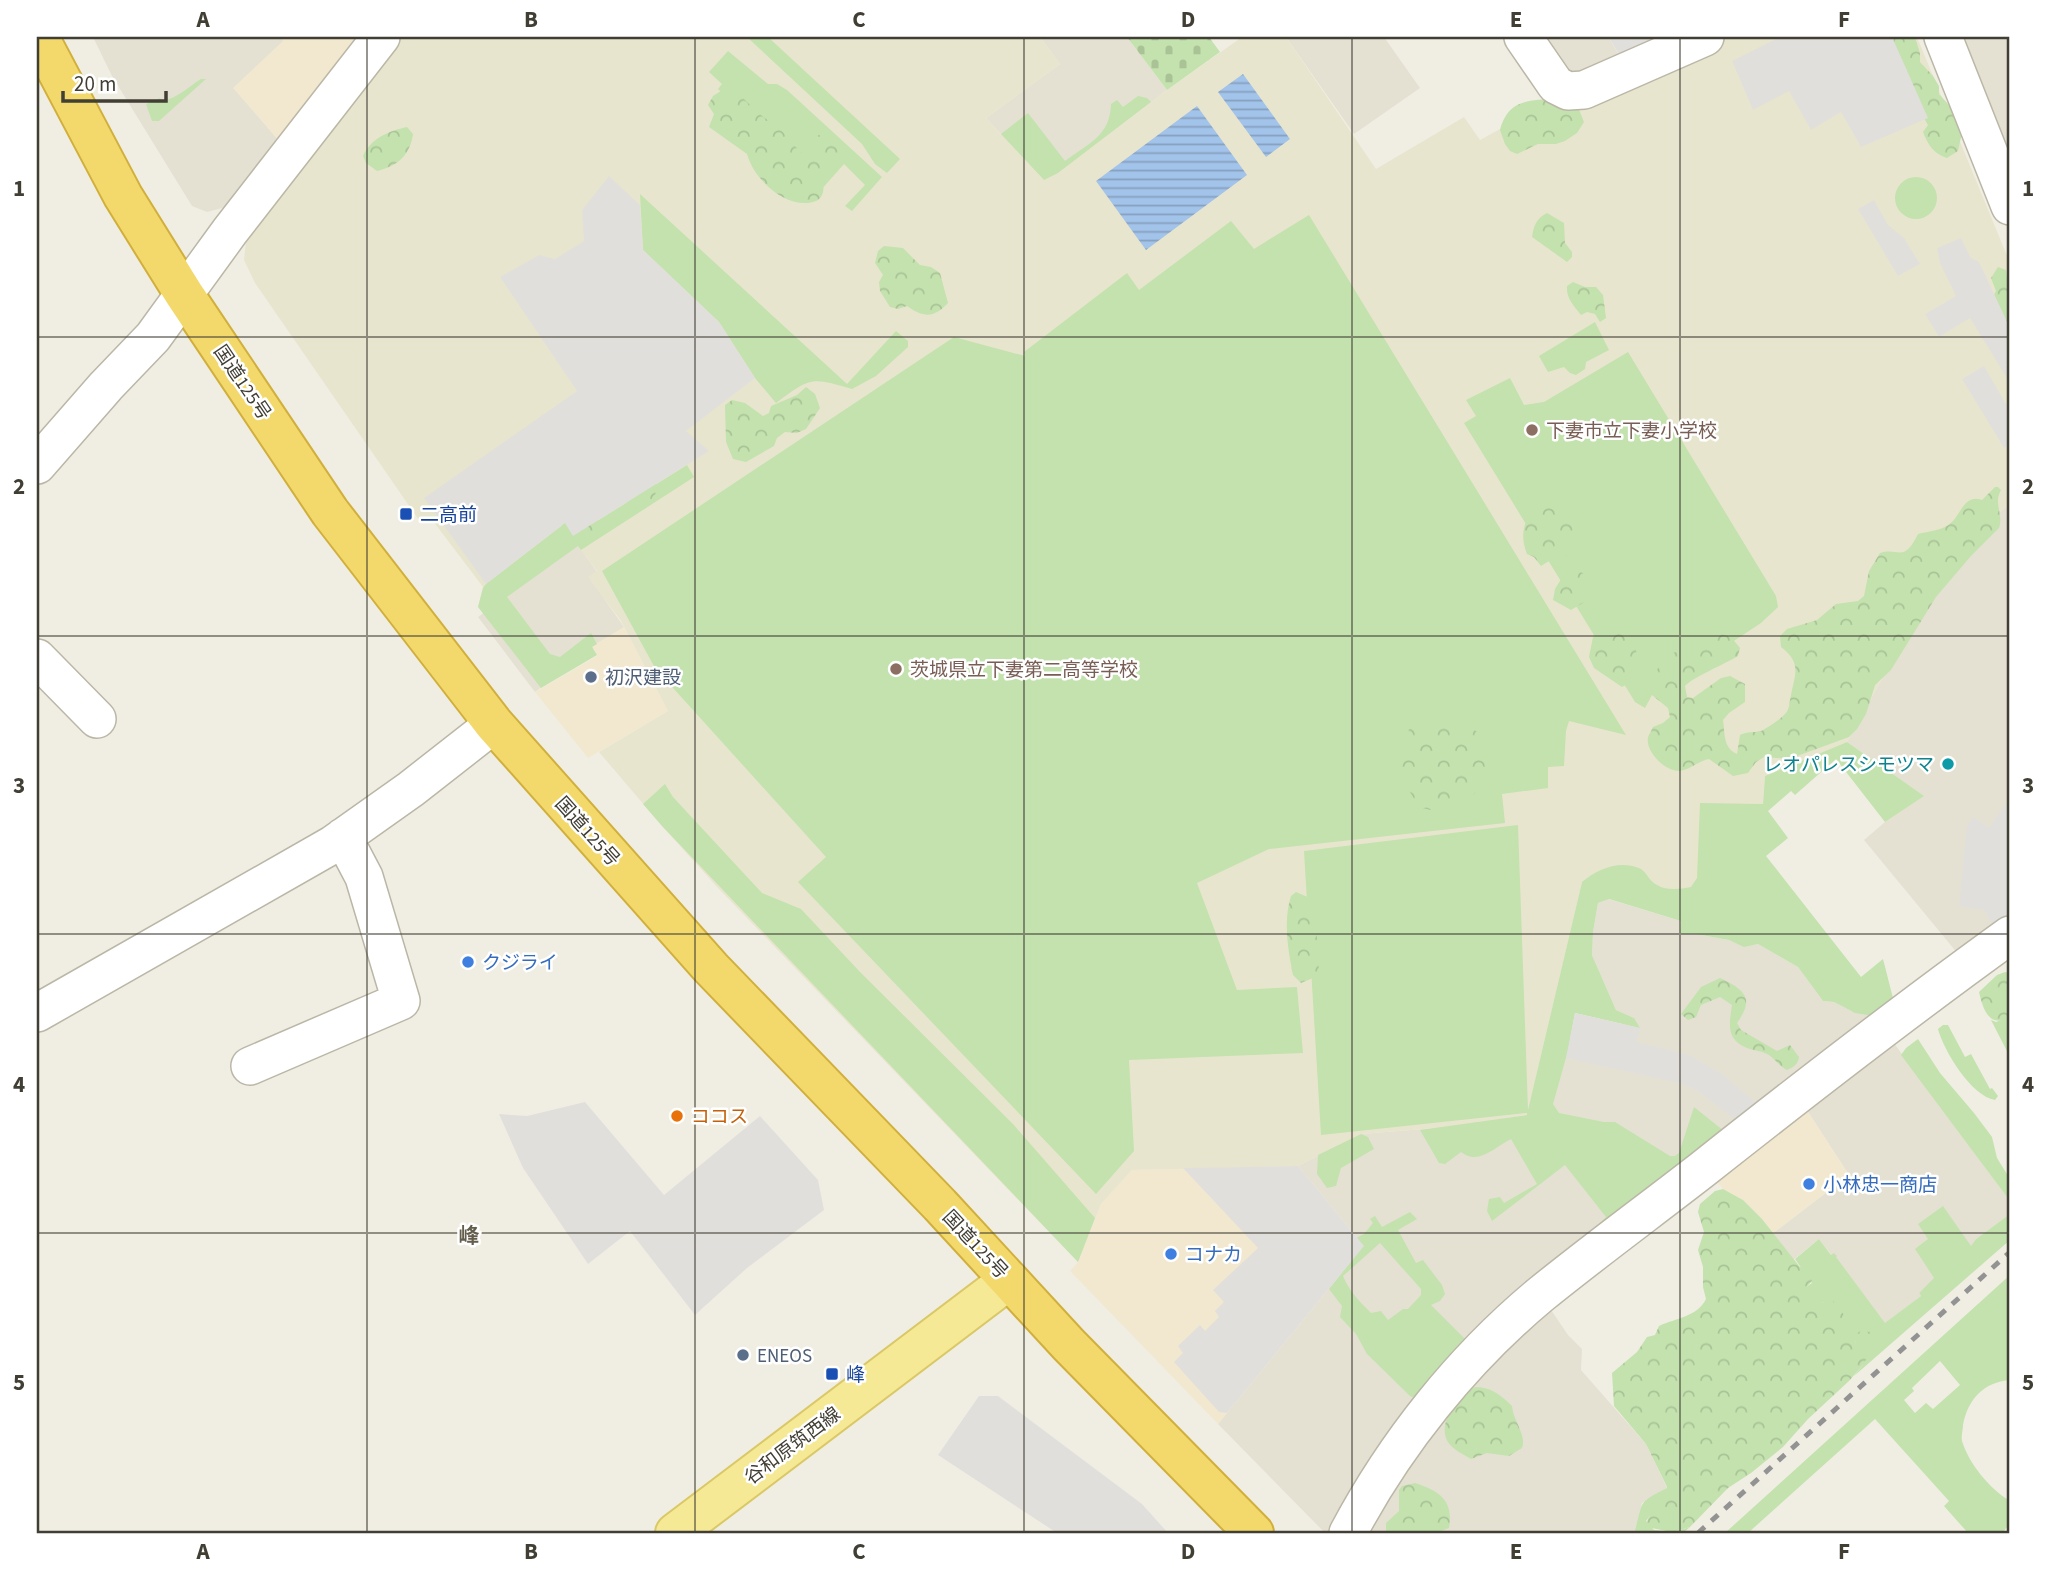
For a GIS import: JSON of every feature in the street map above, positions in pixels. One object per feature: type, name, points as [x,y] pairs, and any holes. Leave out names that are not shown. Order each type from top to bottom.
[{"type":"highway","name":"国道125号","points":[[39,37],[123,196],[184,294],[330,512],[494,724],[710,968],[940,1205],[1076,1352],[1254,1533]]},
{"type":"main road","name":"谷和原筑西線","points":[[675,1533],[1009,1280]]},
{"type":"street","points":[[37,465],[153,337],[230,231],[381,37]]},
{"type":"street","points":[[1523,37],[1556,85],[1562,89],[1577,91],[1705,37]]},
{"type":"street","points":[[1943,37],[2010,206]]},
{"type":"street","points":[[37,658],[97,719]]},
{"type":"street","points":[[37,1013],[238,900],[343,837],[411,789],[494,724]]},
{"type":"street","points":[[250,1066],[401,1001],[364,877],[343,837]]},
{"type":"street","points":[[1348,1533],[1370,1492],[1394,1456],[1448,1388],[1494,1338],[1541,1295],[1785,1104],[2010,934]]},
{"type":"shaded area","points":[[93,37],[280,37],[284,41],[234,88],[281,143],[234,205],[207,212],[192,206],[112,76]]},
{"type":"shaded area","points":[[280,37],[381,37],[281,143],[233,88],[283,41]]},
{"type":"shaded area","points":[[396,37],[1040,37],[1060,64],[986,118],[1044,180],[1058,173],[1242,37],[1286,37],[1376,169],[1464,117],[1480,140],[1549,102],[1707,47],[1728,37],[1917,37],[2010,263],[2010,503],[1948,560],[1847,742],[1765,776],[1763,804],[1696,911],[1582,882],[1527,1115],[1449,1127],[1361,1134],[1298,1166],[1132,1170],[1101,1204],[1078,1262],[718,888],[599,752],[668,711],[621,621],[588,577],[597,571],[578,546],[478,607],[483,587],[433,521],[421,523],[255,283],[244,260],[247,231]]},
{"type":"shaded area","points":[[1040,37],[1127,37],[1167,90],[1058,173],[1044,180],[986,118],[1060,64]]},
{"type":"shaded area","points":[[1286,37],[1384,37],[1420,88],[1354,134]]},
{"type":"shaded area","points":[[1523,37],[1608,37],[1629,71],[1590,88]]},
{"type":"shaded area","points":[[1608,37],[1666,37],[1621,57]]},
{"type":"shaded area","points":[[1780,37],[1892,37],[1928,118],[1861,147],[1841,112],[1811,130],[1789,91],[1753,110],[1732,61]]},
{"type":"shaded area","points":[[1960,37],[2010,37],[2010,165]]},
{"type":"shaded area","points":[[609,176],[640,205],[643,250],[719,322],[755,378],[686,431],[709,451],[573,536],[565,523],[486,584],[424,498],[577,391],[500,277],[539,255],[555,259],[584,241],[582,210]]},
{"type":"shaded area","points":[[1874,200],[1888,225],[1904,238],[1920,264],[1898,276],[1858,209]]},
{"type":"shaded area","points":[[1961,238],[1971,258],[1979,262],[2010,328],[2010,383],[1970,318],[1939,337],[1925,314],[1956,296],[1940,263],[1937,248]]},
{"type":"shaded area","points":[[1984,366],[2010,411],[2010,444],[2004,448],[1962,379]]},
{"type":"shaded area","points":[[2010,503],[2010,935],[1968,966],[1864,840],[1923,796],[1847,742],[1948,560]]},
{"type":"shaded area","points":[[578,545],[597,572],[589,577],[624,627],[535,692],[478,617]]},
{"type":"shaded area","points":[[624,627],[668,711],[588,758],[535,692],[597,656],[592,646]]},
{"type":"shaded area","points":[[2010,797],[2010,915],[1993,926],[1984,910],[1959,906],[1967,825],[1973,817],[1989,828]]},
{"type":"shaded area","points":[[1608,899],[1681,921],[1681,934],[1729,940],[1744,946],[1758,944],[1798,967],[1823,1001],[1834,1002],[1851,1011],[1874,1016],[2010,1201],[2010,1214],[1976,1239],[1971,1247],[1919,1293],[1921,1296],[1885,1324],[1819,1239],[1793,1260],[1772,1234],[1849,1175],[1797,1095],[1541,1295],[1568,1335],[1582,1349],[1581,1370],[1646,1444],[1667,1488],[1642,1503],[1634,1533],[1325,1533],[1218,1424],[1364,1246],[1298,1166],[1361,1134],[1548,1119],[1568,1051],[1634,1018],[1616,1010],[1592,955],[1598,903]]},
{"type":"shaded area","points":[[1575,1013],[1640,1028],[1636,1042],[1689,1055],[1722,1074],[1758,1105],[1734,1119],[1701,1093],[1683,1084],[1566,1058]]},
{"type":"shaded area","points":[[1797,1095],[1849,1175],[1772,1234],[1762,1219],[1743,1200],[1723,1189],[1705,1167]]},
{"type":"shaded area","points":[[585,1102],[664,1195],[760,1116],[818,1180],[824,1210],[747,1268],[695,1315],[630,1231],[588,1264],[523,1168],[499,1114],[527,1116]]},
{"type":"shaded area","points":[[1298,1166],[1364,1246],[1218,1424],[1070,1271],[1078,1262],[1101,1204],[1132,1170]]},
{"type":"shaded area","points":[[1298,1166],[1364,1246],[1227,1413],[1219,1412],[1174,1362],[1183,1353],[1178,1346],[1200,1325],[1205,1331],[1219,1317],[1215,1311],[1224,1302],[1213,1290],[1258,1248],[1183,1168]]},
{"type":"shaded area","points":[[979,1396],[998,1396],[1142,1504],[1168,1533],[1057,1533],[938,1455]]},
{"type":"green space","points":[[747,37],[768,37],[900,159],[887,173],[875,164],[862,144]]},
{"type":"green space","points":[[1127,37],[1209,37],[1220,52],[1167,90]]},
{"type":"green space","points":[[1894,37],[1915,37],[1920,62],[1939,86],[1939,94],[1958,115],[1963,128],[1958,151],[1947,158],[1935,151],[1925,137],[1923,132],[1928,125],[1903,83],[1907,71],[1893,42]]},
{"type":"green space","points":[[728,51],[768,84],[777,84],[787,90],[882,177],[852,211],[845,206],[865,185],[844,164],[820,191],[718,89],[722,84],[709,72]]},
{"type":"green space","points":[[201,79],[206,79],[159,121],[152,121],[146,104],[160,98],[162,101],[173,97]]},
{"type":"green space","points":[[724,89],[739,94],[758,113],[780,129],[802,154],[812,151],[813,138],[819,135],[831,135],[842,147],[836,161],[822,168],[824,188],[819,199],[810,203],[798,202],[779,195],[763,181],[747,154],[709,127],[714,114],[708,105],[713,96]]},
{"type":"green space","points":[[1138,96],[1151,102],[1058,173],[1044,180],[1001,134],[1028,113],[1065,161],[1097,138],[1107,124],[1111,104],[1117,100],[1123,107]]},
{"type":"green space","points":[[1555,99],[1578,107],[1584,122],[1577,133],[1556,144],[1538,144],[1517,154],[1510,151],[1500,130],[1508,113],[1528,101]]},
{"type":"green space","points":[[407,127],[413,134],[406,154],[397,163],[377,171],[366,163],[363,156],[371,144],[387,133]]},
{"type":"green space","points":[[1916,177],[1931,183],[1937,198],[1931,213],[1916,219],[1901,213],[1895,198],[1901,183]]},
{"type":"green space","points":[[640,194],[847,384],[896,331],[908,341],[908,347],[876,376],[852,389],[828,382],[812,382],[797,388],[776,403],[755,378],[719,322],[643,250]]},
{"type":"green space","points":[[1547,213],[1564,223],[1565,243],[1572,252],[1572,257],[1567,262],[1532,237],[1536,223]]},
{"type":"green space","points":[[1309,215],[1626,735],[1569,721],[1564,766],[1548,767],[1548,788],[1502,794],[1505,823],[1269,849],[1197,883],[1237,990],[1297,987],[1303,1053],[1129,1060],[1134,1151],[1096,1194],[798,882],[826,857],[655,668],[602,571],[954,337],[1025,356],[1024,352],[1127,273],[1139,290],[1231,221],[1254,249]]},
{"type":"green space","points":[[884,246],[903,248],[920,265],[931,267],[940,273],[948,303],[929,315],[907,306],[898,309],[890,307],[880,291],[879,282],[883,275],[875,263],[878,251]]},
{"type":"green space","points":[[1998,267],[2006,270],[2010,304],[2010,364],[1989,304],[1996,291],[1991,278]]},
{"type":"green space","points":[[1573,282],[1585,287],[1596,287],[1603,295],[1606,318],[1600,322],[1595,314],[1587,312],[1581,315],[1568,294],[1567,286]]},
{"type":"green space","points":[[1595,322],[1609,350],[1586,362],[1585,369],[1576,375],[1564,367],[1548,372],[1539,356]]},
{"type":"green space","points":[[1628,352],[1776,596],[1778,607],[1761,623],[1652,695],[1645,708],[1635,702],[1464,423],[1476,416],[1466,400],[1510,378],[1524,405],[1544,402]]},
{"type":"green space","points":[[806,387],[815,394],[820,408],[806,429],[797,433],[785,432],[777,438],[774,446],[746,462],[733,459],[726,442],[725,405],[732,400],[745,403],[763,416],[769,413],[771,406],[797,395]]},
{"type":"green space","points":[[687,465],[694,477],[581,550],[578,546],[507,597],[550,654],[560,657],[591,633],[597,644],[592,647],[597,655],[541,688],[478,607],[483,588],[565,523],[573,536]]},
{"type":"green space","points":[[654,474],[657,489],[654,498],[636,509],[621,499]]},
{"type":"green space","points":[[1995,487],[2001,490],[1998,500],[1999,528],[1936,597],[1891,670],[1875,685],[1866,714],[1849,737],[1789,759],[1764,757],[1756,762],[1748,773],[1733,776],[1709,759],[1679,771],[1668,768],[1657,760],[1650,749],[1648,737],[1653,727],[1670,717],[1668,708],[1652,695],[1656,673],[1665,658],[1690,647],[1712,631],[1731,637],[1740,648],[1738,656],[1685,686],[1687,697],[1693,698],[1721,678],[1730,676],[1745,684],[1745,702],[1723,720],[1727,744],[1737,754],[1740,735],[1763,730],[1782,717],[1788,709],[1795,669],[1792,658],[1781,647],[1780,636],[1787,629],[1817,620],[1836,604],[1858,601],[1864,596],[1869,571],[1880,553],[1904,552],[1918,534],[1948,525],[1967,502],[1982,500]]},
{"type":"green space","points":[[596,505],[599,525],[595,533],[578,542],[563,530],[559,518]]},
{"type":"green space","points":[[1545,506],[1556,509],[1568,506],[1580,524],[1581,537],[1568,555],[1557,556],[1541,566],[1534,557],[1527,554],[1523,532],[1532,514]]},
{"type":"green space","points":[[1566,571],[1583,573],[1590,583],[1586,601],[1571,610],[1553,600],[1555,589]]},
{"type":"green space","points":[[1606,625],[1622,632],[1637,652],[1638,678],[1622,687],[1594,668],[1589,657],[1593,637]]},
{"type":"green space","points":[[1441,716],[1451,719],[1460,727],[1479,733],[1494,763],[1481,786],[1465,802],[1445,810],[1433,810],[1419,807],[1399,774],[1399,762],[1409,729]]},
{"type":"green space","points":[[1847,742],[1924,796],[1885,822],[1836,759],[1795,795],[1791,791],[1768,811],[1788,838],[1766,856],[1861,977],[1883,959],[1893,998],[1874,1016],[1855,1013],[1834,1002],[1823,1001],[1798,967],[1758,944],[1744,947],[1729,940],[1680,934],[1681,921],[1609,899],[1598,903],[1592,955],[1616,1010],[1634,1018],[1640,1028],[1575,1013],[1568,1051],[1553,1104],[1559,1113],[1615,1122],[1670,1156],[1679,1153],[1694,1107],[1724,1131],[1606,1224],[1600,1223],[1606,1217],[1565,1165],[1492,1221],[1487,1211],[1489,1199],[1500,1197],[1504,1203],[1537,1184],[1511,1139],[1480,1156],[1467,1156],[1461,1152],[1445,1164],[1439,1163],[1420,1130],[1527,1113],[1321,1135],[1304,851],[1518,825],[1528,1110],[1582,882],[1602,870],[1625,865],[1641,869],[1652,882],[1661,887],[1691,887],[1697,878],[1700,803],[1763,804],[1765,776]]},
{"type":"green space","points":[[665,784],[673,797],[762,893],[801,909],[860,972],[1013,1124],[1095,1218],[1078,1262],[662,826],[643,804]]},
{"type":"green space","points":[[1296,892],[1310,898],[1316,924],[1319,972],[1301,983],[1293,975],[1287,936],[1287,915],[1291,896]]},
{"type":"green space","points":[[2010,973],[2010,1017],[1997,1021],[1985,1011],[1979,992],[1997,975]]},
{"type":"green space","points":[[1720,978],[1745,996],[1745,1007],[1737,1023],[1741,1030],[1777,1051],[1790,1045],[1799,1057],[1794,1066],[1787,1070],[1769,1055],[1735,1041],[1730,1031],[1732,1005],[1720,997],[1701,1005],[1696,1017],[1688,1020],[1681,1014],[1701,987]]},
{"type":"green space","points":[[2010,1017],[2010,1057],[1991,1020],[1996,1022]]},
{"type":"green space","points":[[1948,1025],[1965,1057],[1971,1054],[1990,1089],[1998,1096],[1995,1100],[1986,1097],[1968,1082],[1952,1060],[1938,1029]]},
{"type":"green space","points":[[1918,1039],[1940,1073],[1992,1137],[1997,1158],[2010,1179],[2010,1201],[1901,1055]]},
{"type":"green space","points":[[1361,1134],[1368,1137],[1374,1149],[1341,1168],[1336,1186],[1327,1188],[1317,1174],[1318,1155]]},
{"type":"green space","points":[[1723,1189],[1743,1200],[1762,1219],[1800,1267],[1813,1267],[1813,1278],[1806,1287],[1806,1294],[1815,1295],[1819,1303],[1833,1301],[1843,1313],[1850,1343],[1855,1344],[1856,1334],[1862,1330],[1869,1332],[1875,1328],[1880,1335],[1863,1365],[1783,1447],[1728,1488],[1690,1527],[1672,1532],[1646,1527],[1667,1487],[1646,1444],[1614,1406],[1612,1373],[1637,1352],[1647,1337],[1655,1335],[1659,1326],[1692,1313],[1706,1299],[1703,1267],[1698,1250],[1704,1232],[1698,1212],[1700,1204],[1715,1191]]},
{"type":"green space","points":[[1943,1206],[1971,1246],[1976,1239],[2010,1214],[2010,1240],[1854,1376],[1863,1365],[1855,1340],[1855,1345],[1849,1343],[1843,1318],[1824,1302],[1819,1304],[1805,1295],[1806,1287],[1812,1283],[1795,1259],[1819,1239],[1831,1255],[1834,1253],[1837,1256],[1885,1323],[1921,1296],[1919,1293],[1934,1278],[1915,1249],[1928,1239],[1918,1224]]},
{"type":"green space","points":[[1410,1212],[1417,1219],[1398,1230],[1416,1263],[1423,1260],[1442,1285],[1445,1294],[1440,1301],[1431,1305],[1473,1347],[1422,1402],[1410,1396],[1367,1354],[1356,1334],[1340,1317],[1342,1306],[1329,1289],[1363,1246],[1356,1238],[1364,1234],[1373,1223],[1370,1219],[1375,1216],[1382,1227]],"holes":[[[1380,1243],[1421,1289],[1421,1295],[1408,1309],[1403,1309],[1388,1320],[1381,1311],[1371,1313],[1343,1276]]]},
{"type":"green space","points":[[2010,1275],[2010,1380],[1992,1384],[1973,1400],[1965,1416],[1962,1437],[1970,1458],[1981,1475],[2010,1501],[2010,1524],[2002,1533],[1968,1533],[1944,1506],[1949,1501],[1875,1419],[1748,1533],[1725,1533]],"holes":[[[1940,1361],[1960,1385],[1933,1409],[1926,1403],[1915,1413],[1904,1400],[1914,1391],[1912,1388]]]},
{"type":"green space","points":[[1475,1387],[1495,1392],[1512,1406],[1523,1438],[1522,1448],[1509,1456],[1487,1453],[1471,1459],[1450,1445],[1445,1435],[1447,1418],[1462,1396]]},
{"type":"green space","points":[[1415,1483],[1431,1489],[1443,1498],[1449,1510],[1449,1528],[1436,1533],[1386,1533],[1386,1523],[1399,1511],[1399,1490],[1402,1486]]},
{"type":"green space","points":[[1667,1488],[1665,1496],[1646,1521],[1654,1530],[1672,1532],[1690,1527],[1683,1533],[1634,1533],[1643,1504]]},
{"type":"water","points":[[1243,74],[1290,139],[1266,157],[1218,92]]},
{"type":"water","points":[[1197,106],[1247,175],[1146,250],[1096,181]]},
{"type":"railway","points":[[1698,1533],[2010,1252]]},
{"type":"place","name":"下妻市立下妻小学校","points":[[1532,430]]},
{"type":"place","name":"二高前","points":[[406,514]]},
{"type":"place","name":"茨城県立下妻第二高等学校","points":[[896,669]]},
{"type":"place","name":"初沢建設","points":[[591,677]]},
{"type":"place","name":"レオパレスシモツマ","points":[[1948,764]]},
{"type":"place","name":"クジライ","points":[[468,962]]},
{"type":"place","name":"ココス","points":[[677,1116]]},
{"type":"place","name":"小林忠一商店","points":[[1809,1184]]},
{"type":"place","name":"コナカ","points":[[1171,1254]]},
{"type":"place","name":"ENEOS","points":[[743,1355]]},
{"type":"place","name":"峰","points":[[832,1374]]},
{"type":"district","name":"峰","points":[[469,1236]]}]
